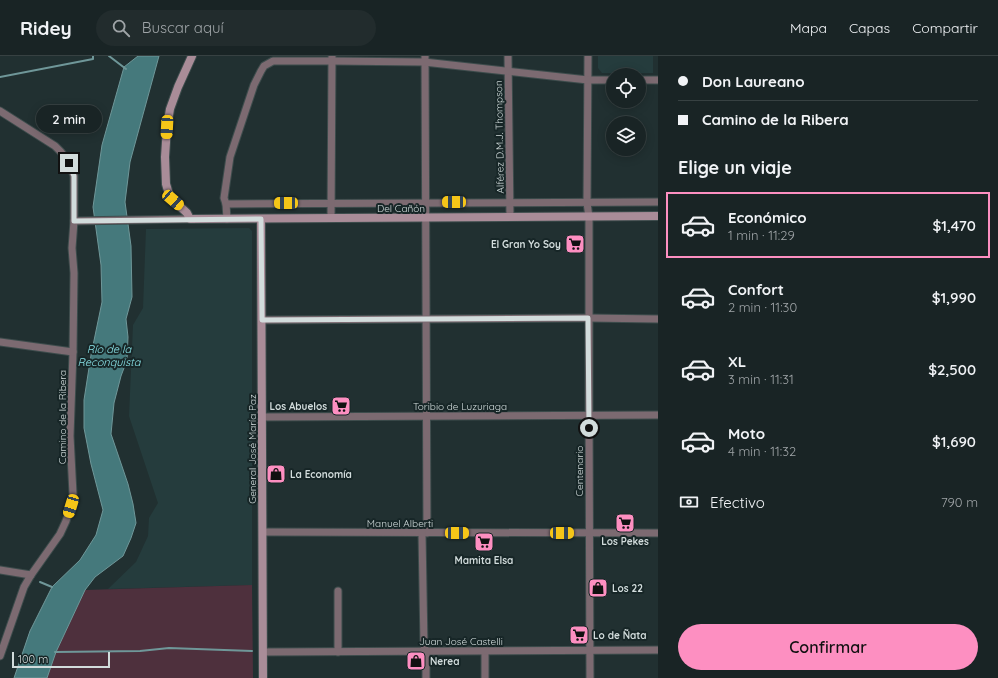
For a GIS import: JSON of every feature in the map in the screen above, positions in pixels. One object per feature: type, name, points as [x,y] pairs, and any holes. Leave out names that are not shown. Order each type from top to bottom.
[{"type":"street","points":[[190,220],[187,213],[173,200],[169,194],[166,184],[166,157],[167,127],[170,109],[192,56]]},
{"type":"street","name":"Alférez D.M.J. Thompson","points":[[508,56],[510,217]]},
{"type":"street","name":"Centenario","points":[[588,56],[587,203],[589,217],[588,318],[590,678]]},
{"type":"street","points":[[227,219],[224,198],[230,157],[254,85],[264,66],[269,63],[278,61],[332,58],[424,59],[508,71],[588,80],[606,80]]},
{"type":"street","points":[[331,218],[332,58]]},
{"type":"street","points":[[424,59],[427,416],[424,646],[426,651],[426,678]]},
{"type":"street","points":[[646,80],[658,80]]},
{"type":"street","name":"Camino de la Ribera","points":[[0,111],[55,146],[69,163],[74,176],[74,221],[72,248],[74,273],[73,352],[70,436],[73,494],[71,506],[60,534],[24,587],[0,656]]},
{"type":"street","name":"Del Cañón","points":[[226,204],[658,202]]},
{"type":"street","name":"Del Cañón","points":[[74,221],[658,216]]},
{"type":"street","name":"General José María Paz","points":[[261,219],[263,678]]},
{"type":"street","points":[[262,320],[658,319]]},
{"type":"street","points":[[0,342],[73,352]]},
{"type":"street","name":"Toribio de Luzuriaga","points":[[262,417],[658,415]]},
{"type":"street","name":"Manuel Alberti","points":[[263,532],[658,533]]},
{"type":"street","points":[[0,570],[31,575]]},
{"type":"street","points":[[338,591],[338,652]]},
{"type":"street","name":"Juan José Castelli","points":[[263,652],[658,650]]},
{"type":"street","points":[[485,651],[485,678]]},
{"type":"shaded area","points":[[598,56],[653,56],[653,73],[646,73],[646,68],[606,68],[606,73],[602,73],[598,68]]},
{"type":"shaded area","points":[[249,228],[252,231],[252,585],[108,589],[136,562],[148,536],[149,518],[158,503],[129,416],[133,325],[143,308],[146,229]]},
{"type":"shaded area","points":[[252,585],[253,678],[47,678],[56,652],[85,590]]},
{"type":"water","name":"Río de la Reconquista","points":[[138,56],[159,56],[130,162],[125,202],[131,246],[132,297],[126,319],[128,337],[127,360],[114,403],[111,434],[128,484],[136,523],[123,556],[95,577],[85,590],[56,652],[47,678],[14,678],[30,631],[52,587],[80,560],[96,535],[103,510],[91,464],[84,428],[84,400],[91,355],[102,302],[101,265],[93,207],[102,145],[124,67]]},
{"type":"waterway","points":[[0,77],[93,59],[93,56]]},
{"type":"waterway","points":[[109,56],[126,69]]},
{"type":"waterway","points":[[40,582],[52,587]]},
{"type":"waterway","points":[[55,652],[140,651],[169,648],[252,651]]},
{"type":"place","name":"El Gran Yo Soy","points":[[575,244]]},
{"type":"place","name":"Los Abuelos","points":[[341,406]]},
{"type":"place","name":"La Economía","points":[[276,474]]},
{"type":"place","name":"Los Pekes","points":[[625,523]]},
{"type":"place","name":"Mamita Elsa","points":[[484,542]]},
{"type":"place","name":"Los 22","points":[[598,588]]},
{"type":"place","name":"Lo de Ñata","points":[[579,635]]},
{"type":"place","name":"Nerea","points":[[416,661]]},
{"type":"route","points":[[69,163],[74,176],[74,221],[261,219],[262,320],[588,318],[589,428]]}]
